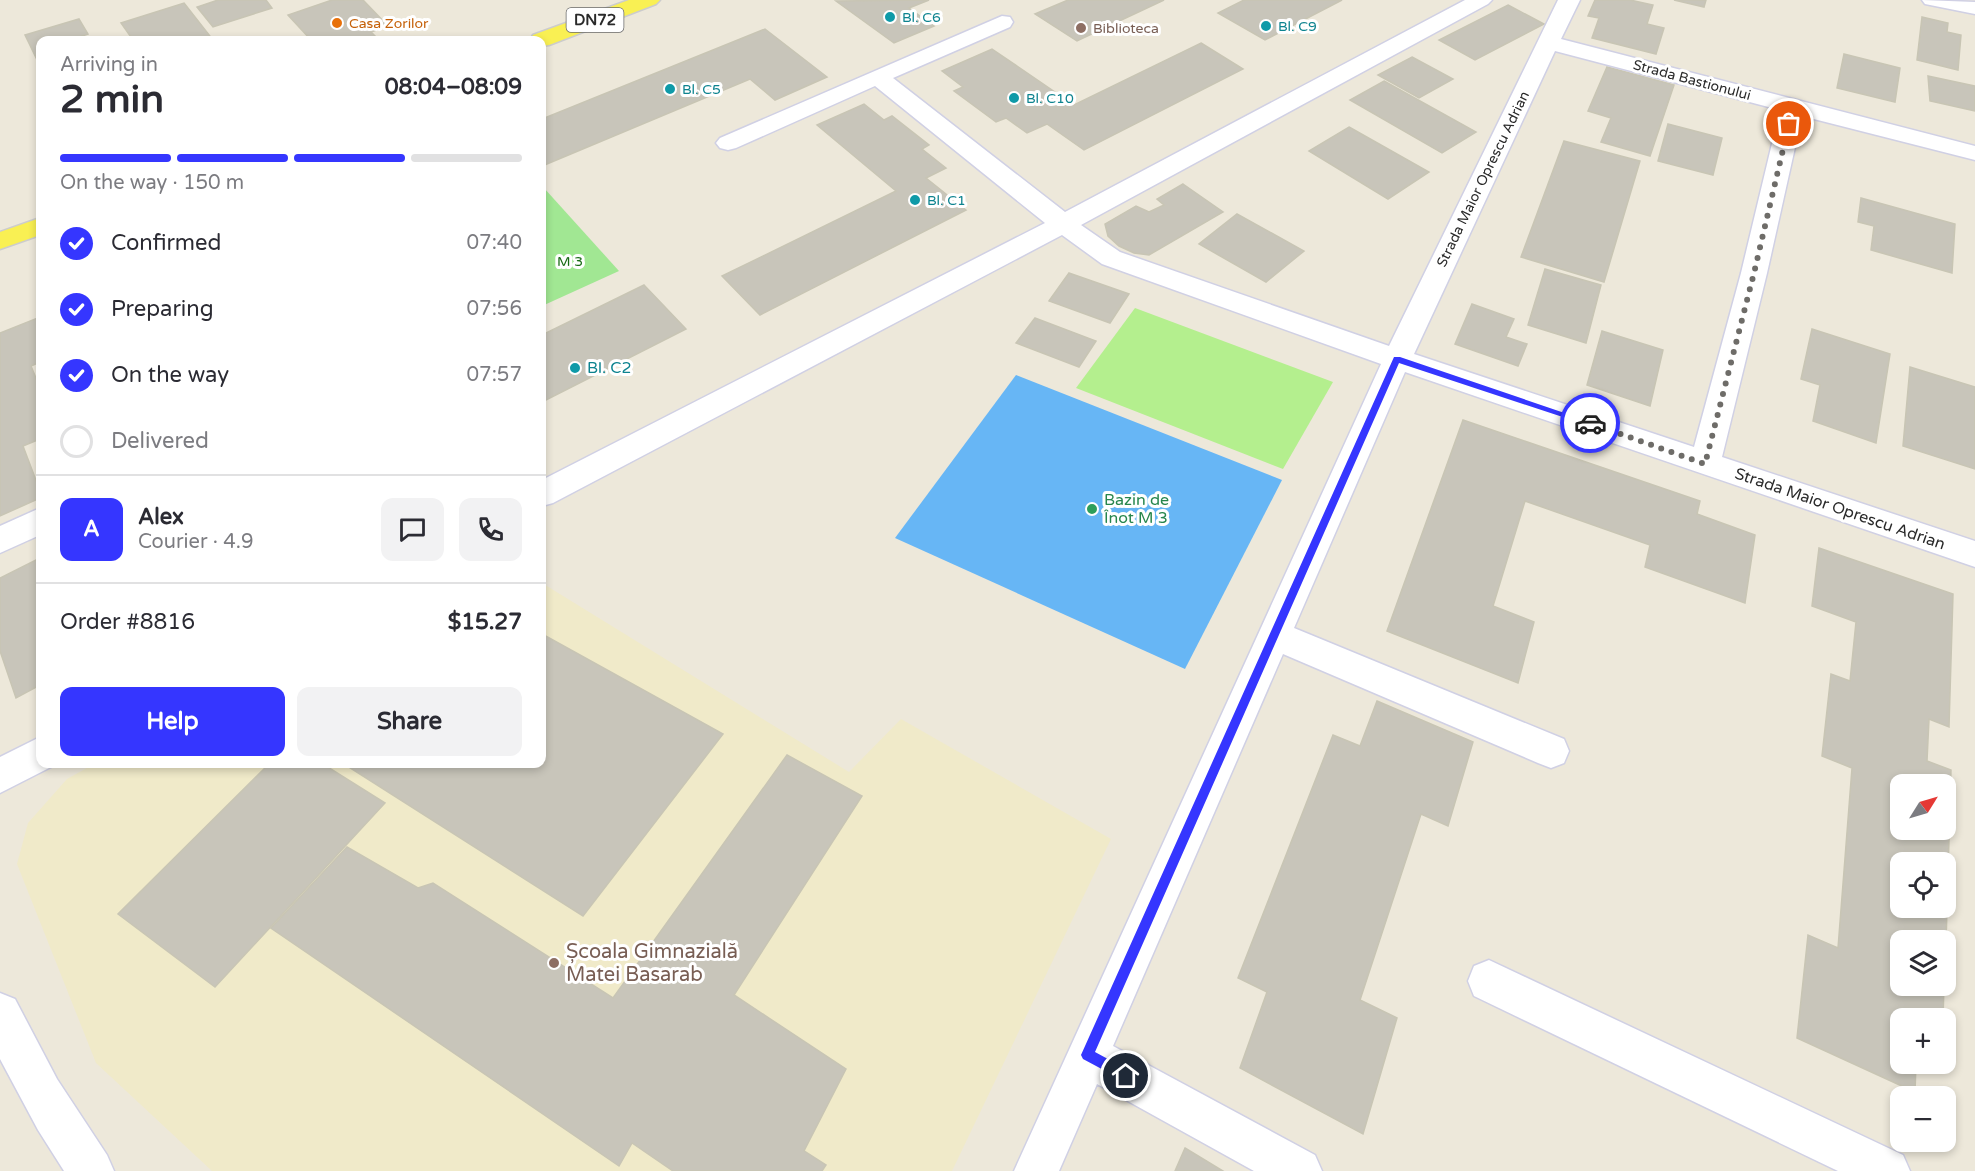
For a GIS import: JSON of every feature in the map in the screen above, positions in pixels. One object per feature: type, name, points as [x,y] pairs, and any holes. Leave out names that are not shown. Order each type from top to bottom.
[{"type":"main road","name":"DN72","points":[[546,38],[649,0]]},
{"type":"main road","points":[[0,241],[36,228]]},
{"type":"street","points":[[546,492],[1063,224],[1480,0]]},
{"type":"street","name":"Strada Maior Oprescu Adrian","points":[[1036,1171],[1397,359],[1569,0]]},
{"type":"street","points":[[1932,0],[1975,8]]},
{"type":"street","points":[[728,143],[1002,22]]},
{"type":"street","name":"Strada Bastionului","points":[[1549,43],[1975,153]]},
{"type":"street","name":"Strada Maior Oprescu Adrian","points":[[877,77],[1063,224],[1111,258],[1397,359],[1975,554]]},
{"type":"street","points":[[1705,464],[1754,273],[1793,106]]},
{"type":"street","points":[[0,540],[36,523]]},
{"type":"street","points":[[1274,635],[1551,751]]},
{"type":"street","points":[[0,776],[36,756]]},
{"type":"street","points":[[1489,981],[1887,1171]]},
{"type":"street","points":[[0,1014],[24,1064],[69,1142],[91,1171]]},
{"type":"street","points":[[1087,1055],[1299,1171]]},
{"type":"shaded area","name":"Școala Gimnazială Matei Basarab","points":[[546,585],[849,772],[901,719],[1111,839],[952,1171],[212,1171],[96,1063],[17,864],[28,823],[67,779],[87,768],[546,768]]},
{"type":"green space","name":"M 3","points":[[546,190],[619,271],[546,304]]},
{"type":"green space","points":[[1135,308],[1333,382],[1283,469],[1076,388]]},
{"type":"water","name":"Bazin de Înot M 3","points":[[1016,375],[1282,480],[1185,669],[895,538]]},
{"type":"building","points":[[218,0],[266,0],[272,8],[213,27],[197,7]]},
{"type":"building","points":[[332,0],[363,0],[388,26],[371,32],[375,36],[307,36],[288,15]]},
{"type":"building","name":"Bl. C6","points":[[929,0],[909,8],[934,26],[894,43],[836,1]]},
{"type":"building","name":"Biblioteca","points":[[1068,0],[1164,0],[1077,41],[1035,14]]},
{"type":"building","name":"Bl. C9","points":[[1244,0],[1342,0],[1265,40],[1218,13]]},
{"type":"building","points":[[1595,0],[1630,0],[1653,5],[1647,24],[1664,28],[1656,54],[1592,38],[1599,18],[1588,16]]},
{"type":"building","points":[[1674,0],[1706,0],[1704,7]]},
{"type":"building","points":[[184,3],[210,36],[130,36],[121,23]]},
{"type":"building","points":[[1508,5],[1544,24],[1475,60],[1439,40]]},
{"type":"building","points":[[1922,17],[1948,23],[1947,32],[1961,35],[1958,70],[1917,60]]},
{"type":"building","points":[[79,19],[88,34],[36,36],[36,58],[25,35]]},
{"type":"building","name":"Bl. C5","points":[[765,29],[827,77],[775,100],[750,79],[546,164],[546,117]]},
{"type":"building","name":"Bl. C10","points":[[1201,43],[1243,69],[1084,150],[1047,124],[1027,133],[1006,118],[996,122],[954,91],[963,87],[942,71],[992,49],[1074,105]]},
{"type":"building","points":[[1844,54],[1900,68],[1895,102],[1837,88]]},
{"type":"building","points":[[1412,57],[1453,79],[1419,98],[1378,75]]},
{"type":"building","points":[[1607,67],[1674,85],[1650,156],[1601,142],[1611,118],[1588,111]]},
{"type":"building","points":[[1928,76],[1975,86],[1975,111],[1930,101]]},
{"type":"building","points":[[1384,81],[1476,132],[1442,153],[1350,100]]},
{"type":"building","name":"Bl. C1","points":[[864,104],[884,120],[892,116],[929,145],[922,149],[946,168],[926,178],[966,210],[760,315],[722,276],[896,191],[817,125]]},
{"type":"building","points":[[1668,124],[1722,138],[1713,175],[1658,161]]},
{"type":"building","points":[[1349,127],[1429,172],[1388,199],[1309,151]]},
{"type":"building","points":[[1564,141],[1640,161],[1604,282],[1521,257]]},
{"type":"building","points":[[1183,184],[1223,212],[1149,255],[1134,253],[1119,246],[1108,236],[1105,224],[1136,206],[1149,212],[1164,205],[1157,199]]},
{"type":"building","points":[[1861,198],[1955,224],[1952,273],[1871,250],[1874,226],[1858,222]]},
{"type":"building","points":[[1237,214],[1304,251],[1266,282],[1199,244]]},
{"type":"building","points":[[1545,269],[1601,285],[1586,343],[1528,325]]},
{"type":"building","points":[[1069,273],[1129,294],[1110,323],[1049,301]]},
{"type":"building","name":"Bl. C2","points":[[644,285],[686,329],[546,400],[546,333]]},
{"type":"building","points":[[1472,304],[1514,319],[1506,337],[1527,344],[1518,366],[1455,344]]},
{"type":"building","points":[[1035,318],[1096,341],[1079,367],[1016,343]]},
{"type":"building","points":[[36,319],[36,364],[31,366],[36,378],[36,441],[23,446],[36,480],[36,500],[0,516],[0,333]]},
{"type":"building","points":[[1812,329],[1890,354],[1876,443],[1813,421],[1820,385],[1801,379]]},
{"type":"building","points":[[1602,331],[1663,350],[1650,406],[1587,385]]},
{"type":"building","points":[[1910,367],[1975,387],[1975,469],[1903,446]]},
{"type":"building","points":[[1463,420],[1700,501],[1697,514],[1755,535],[1745,603],[1645,567],[1650,545],[1525,501],[1493,606],[1534,622],[1518,683],[1387,631]]},
{"type":"building","points":[[1819,548],[1953,594],[1949,727],[1929,719],[1927,761],[1951,770],[1951,774],[1890,774],[1890,840],[1949,840],[1949,852],[1890,852],[1890,918],[1947,918],[1946,930],[1890,930],[1890,996],[1944,996],[1943,1008],[1890,1008],[1890,1074],[1916,1074],[1915,1086],[1902,1086],[1797,1038],[1808,935],[1838,948],[1852,768],[1822,756],[1831,674],[1850,681],[1856,622],[1812,606]]},
{"type":"building","points":[[36,560],[36,687],[16,698],[0,651],[0,578]]},
{"type":"building","points":[[546,636],[723,734],[583,916],[350,768],[546,768]]},
{"type":"building","points":[[1377,701],[1473,742],[1448,826],[1421,814],[1360,1000],[1397,1018],[1363,1134],[1240,1068],[1267,992],[1238,978],[1333,735],[1360,746]]},
{"type":"building","points":[[787,755],[862,796],[734,995],[846,1069],[804,1151],[826,1165],[822,1171],[673,1171],[632,1143],[619,1166],[271,928],[347,847],[418,888],[433,883],[613,998]]},
{"type":"building","points":[[265,768],[329,768],[385,803],[215,987],[118,914]]},
{"type":"building","points":[[1185,1148],[1223,1171],[1175,1171]]},
{"type":"way so far","points":[[1590,423],[1705,464],[1789,124]]},
{"type":"place","name":"Bl. C6","points":[[890,17]]},
{"type":"place","name":"Casa Zorilor","points":[[337,23]]},
{"type":"place","name":"Bl. C9","points":[[1266,26]]},
{"type":"place","name":"Biblioteca","points":[[1081,28]]},
{"type":"place","name":"Bl. C5","points":[[670,89]]},
{"type":"place","name":"Bl. C10","points":[[1014,98]]},
{"type":"place","name":"Bl. C1","points":[[915,200]]},
{"type":"place","name":"Bl. C2","points":[[575,368]]},
{"type":"place","name":"Bazin de Înot M 3","points":[[1092,509]]},
{"type":"place","name":"Școala Gimnazială Matei Basarab","points":[[554,963]]},
{"type":"route","points":[[1126,1076],[1087,1055],[1397,359],[1590,423]]}]
